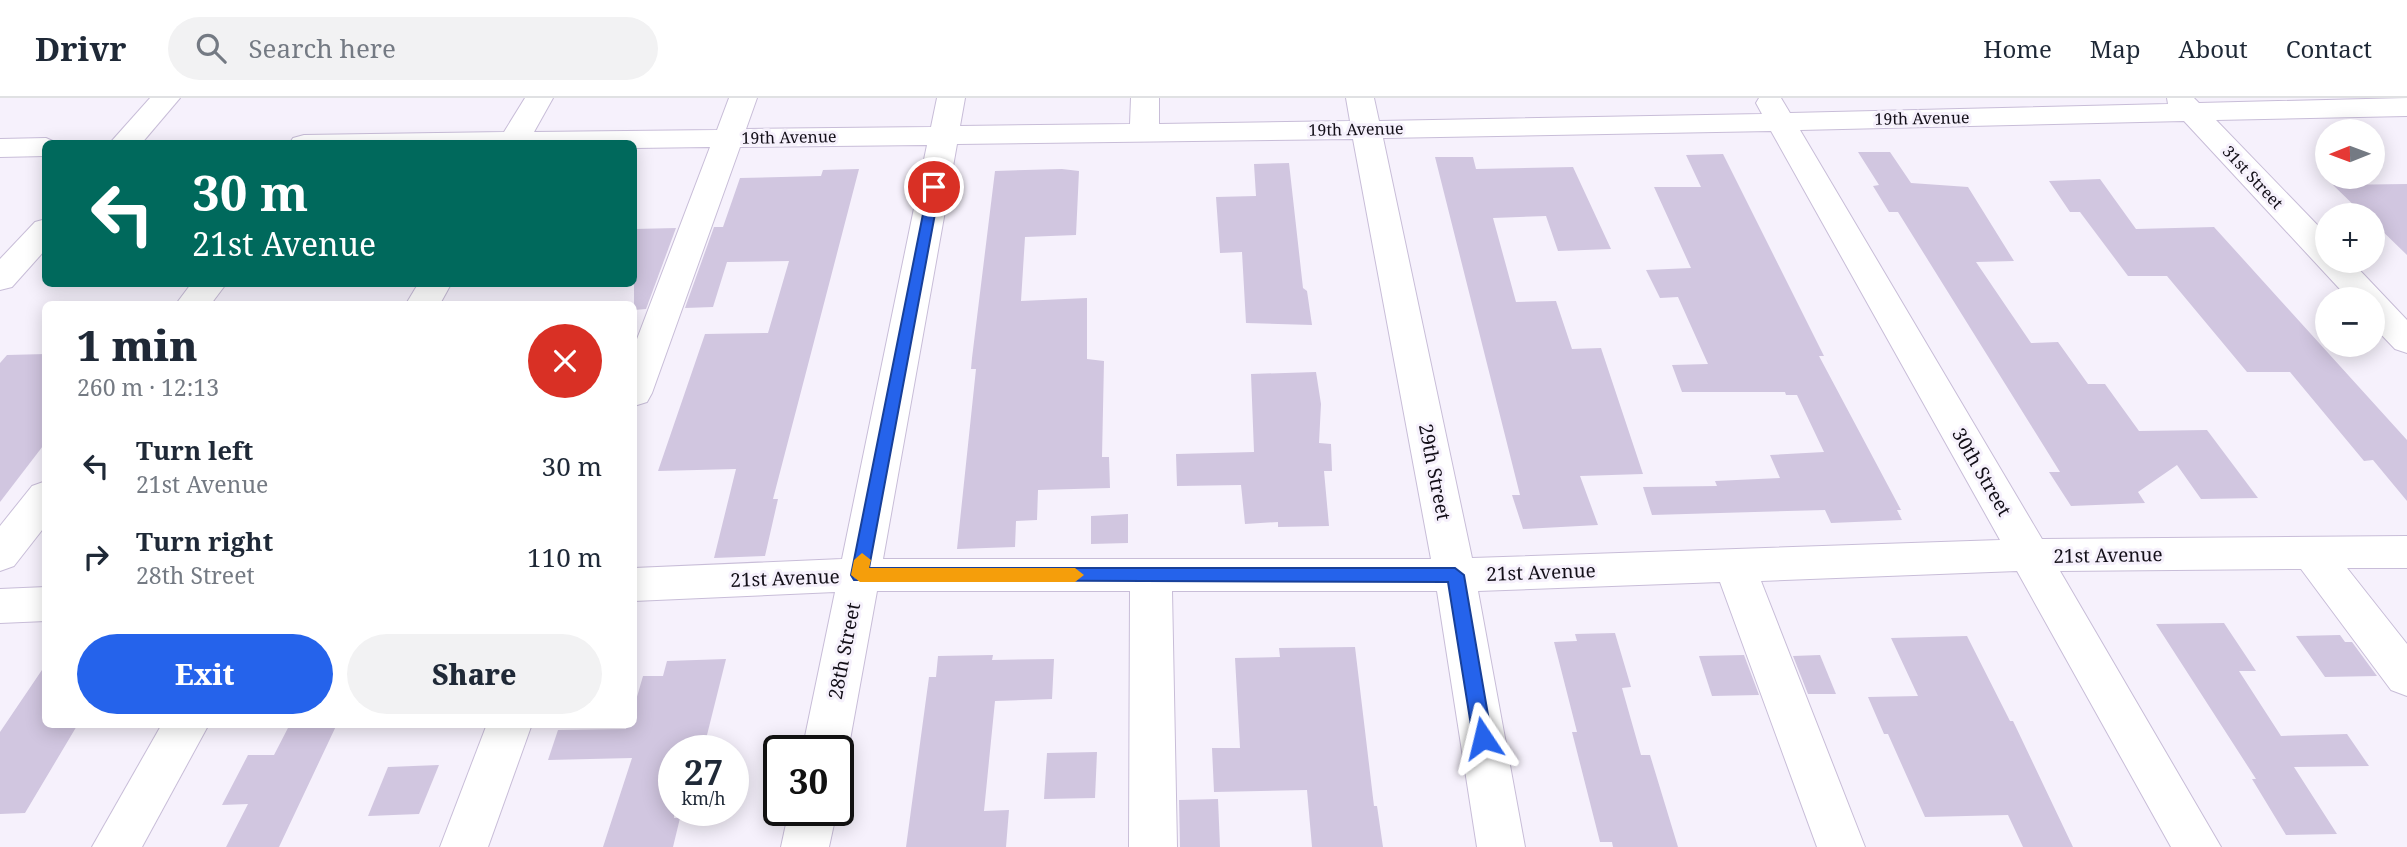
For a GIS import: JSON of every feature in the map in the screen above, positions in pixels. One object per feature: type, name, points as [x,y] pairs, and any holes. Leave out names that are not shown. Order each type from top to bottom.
[{"type":"street","points":[[128,140],[166,98]]},
{"type":"street","points":[[514,140],[539,98]]},
{"type":"street","points":[[637,385],[743,98]]},
{"type":"street","name":"28th Street","points":[[827,735],[951,98]]},
{"type":"street","points":[[1144,132],[1145,98]]},
{"type":"street","points":[[1559,98],[1570,127]]},
{"type":"street","name":"19th Avenue","points":[[621,140],[1144,132],[1363,113],[1570,127],[1774,109],[2185,105],[2407,107]]},
{"type":"street","name":"31st Street","points":[[2185,105],[2315,242]]},
{"type":"street","name":"30th Street","points":[[1774,109],[2197,847]]},
{"type":"street","name":"29th Street","points":[[1363,113],[1455,575],[1501,847]]},
{"type":"street","points":[[0,148],[42,148]]},
{"type":"street","points":[[0,279],[42,233]]},
{"type":"street","points":[[2343,273],[2357,287]]},
{"type":"street","points":[[195,301],[207,287]]},
{"type":"street","points":[[2385,318],[2407,341]]},
{"type":"street","points":[[0,555],[42,501]]},
{"type":"street","points":[[2312,552],[2407,677]]},
{"type":"street","name":"21st Avenue","points":[[637,584],[860,575],[1455,575],[2030,555],[2407,552]]},
{"type":"street","points":[[1734,565],[1841,847]]},
{"type":"street","points":[[1151,575],[1153,847]]},
{"type":"street","points":[[0,606],[42,604]]},
{"type":"street","points":[[116,847],[185,728]]},
{"type":"street","points":[[464,847],[509,728]]},
{"type":"street","points":[[805,847],[810,826]]},
{"type":"building","points":[[1858,152],[1890,152],[1911,183],[1968,187],[2014,261],[1976,262],[2031,343],[2058,342],[2088,384],[2105,384],[2139,431],[2207,430],[2258,498],[2201,499],[2177,465],[2138,492],[2145,503],[2071,506],[2049,472],[2060,472],[1898,212],[1889,212],[1873,186],[1879,185]]},
{"type":"building","points":[[1723,154],[1824,356],[1819,356],[1901,510],[1897,510],[1902,520],[1831,523],[1825,510],[1652,515],[1643,487],[1717,486],[1715,481],[1780,478],[1770,455],[1824,452],[1797,395],[1786,395],[1785,392],[1682,392],[1672,365],[1708,364],[1678,297],[1660,298],[1646,270],[1691,268],[1654,187],[1701,187],[1686,155]]},
{"type":"building","points":[[1435,157],[1473,157],[1476,169],[1573,167],[1611,249],[1558,251],[1546,216],[1493,218],[1516,302],[1556,301],[1572,349],[1601,348],[1643,474],[1580,476],[1598,525],[1523,529],[1512,495],[1520,495]]},
{"type":"building","points":[[1289,163],[1303,288],[1307,291],[1312,325],[1246,323],[1242,252],[1220,253],[1216,197],[1256,196],[1254,164]]},
{"type":"building","points":[[859,169],[773,499],[778,499],[765,556],[714,558],[736,469],[658,471],[705,334],[768,333],[789,261],[727,262],[713,307],[685,308],[714,227],[723,227],[740,178],[821,176],[823,170]]},
{"type":"building","points":[[995,171],[1079,171],[1076,235],[1025,237],[1021,301],[1087,298],[1087,359],[1104,361],[1102,457],[1109,457],[1110,488],[1038,490],[1037,520],[1016,521],[1015,547],[957,549],[976,369],[971,369],[972,358]]},
{"type":"building","points":[[2100,179],[2136,229],[2214,227],[2315,338],[2315,357],[2332,357],[2407,440],[2407,501],[2373,460],[2364,461],[2290,372],[2247,372],[2167,276],[2128,276],[2080,212],[2070,212],[2049,181]]},
{"type":"building","points":[[2385,184],[2407,184],[2407,255],[2385,234],[2385,203],[2352,203],[2337,189],[2385,189]]},
{"type":"building","points":[[676,228],[646,309],[637,310],[634,287],[637,287],[637,229]]},
{"type":"building","points":[[42,354],[42,447],[0,502],[0,363],[7,355]]},
{"type":"building","points":[[1316,372],[1321,404],[1319,443],[1331,444],[1332,471],[1324,471],[1329,526],[1278,527],[1278,522],[1245,524],[1241,485],[1177,486],[1176,454],[1254,452],[1251,374]]},
{"type":"building","points":[[1128,514],[1128,543],[1091,544],[1091,516]]},
{"type":"building","points":[[2224,623],[2256,671],[2239,671],[2281,736],[2347,734],[2369,766],[2294,767],[2337,834],[2286,835],[2252,779],[2256,779],[2156,624]]},
{"type":"building","points":[[1615,633],[1631,687],[1622,688],[1641,755],[1650,755],[1678,847],[1613,847],[1612,842],[1600,842],[1572,732],[1577,732],[1554,642],[1577,641],[1575,634]]},
{"type":"building","points":[[2340,635],[2345,642],[2352,642],[2377,676],[2325,677],[2296,636]]},
{"type":"building","points":[[1967,636],[2010,721],[2013,721],[2073,847],[2023,847],[2008,815],[1925,817],[1888,734],[1884,734],[1868,697],[1918,696],[1891,638]]},
{"type":"building","points":[[1355,647],[1374,806],[1377,806],[1383,847],[1312,847],[1307,790],[1214,792],[1212,748],[1240,748],[1235,658],[1280,657],[1279,648]]},
{"type":"building","points":[[993,655],[992,660],[1054,659],[1052,699],[995,701],[984,811],[1009,810],[1006,847],[906,847],[929,677],[936,677],[938,656]]},
{"type":"building","points":[[1744,655],[1759,695],[1712,696],[1699,656]]},
{"type":"building","points":[[1820,655],[1836,694],[1808,694],[1793,656]]},
{"type":"building","points":[[726,659],[707,735],[658,735],[658,826],[678,826],[673,847],[603,847],[632,758],[548,760],[558,730],[637,728],[637,697],[643,676],[663,676],[667,661]]},
{"type":"building","points":[[42,670],[42,728],[76,728],[25,813],[0,814],[0,732]]},
{"type":"building","points":[[288,728],[335,728],[279,847],[226,847],[248,804],[222,805],[248,755],[274,755]]},
{"type":"building","points":[[1097,752],[1095,798],[1044,799],[1047,753]]},
{"type":"building","points":[[439,765],[419,814],[368,816],[388,767]]},
{"type":"building","points":[[1218,799],[1220,847],[1180,847],[1179,800]]},
{"type":"slow traffic","points":[[862,560],[860,575],[1075,575]]},
{"type":"route","points":[[934,187],[860,575],[1455,575],[1483,738]]}]
